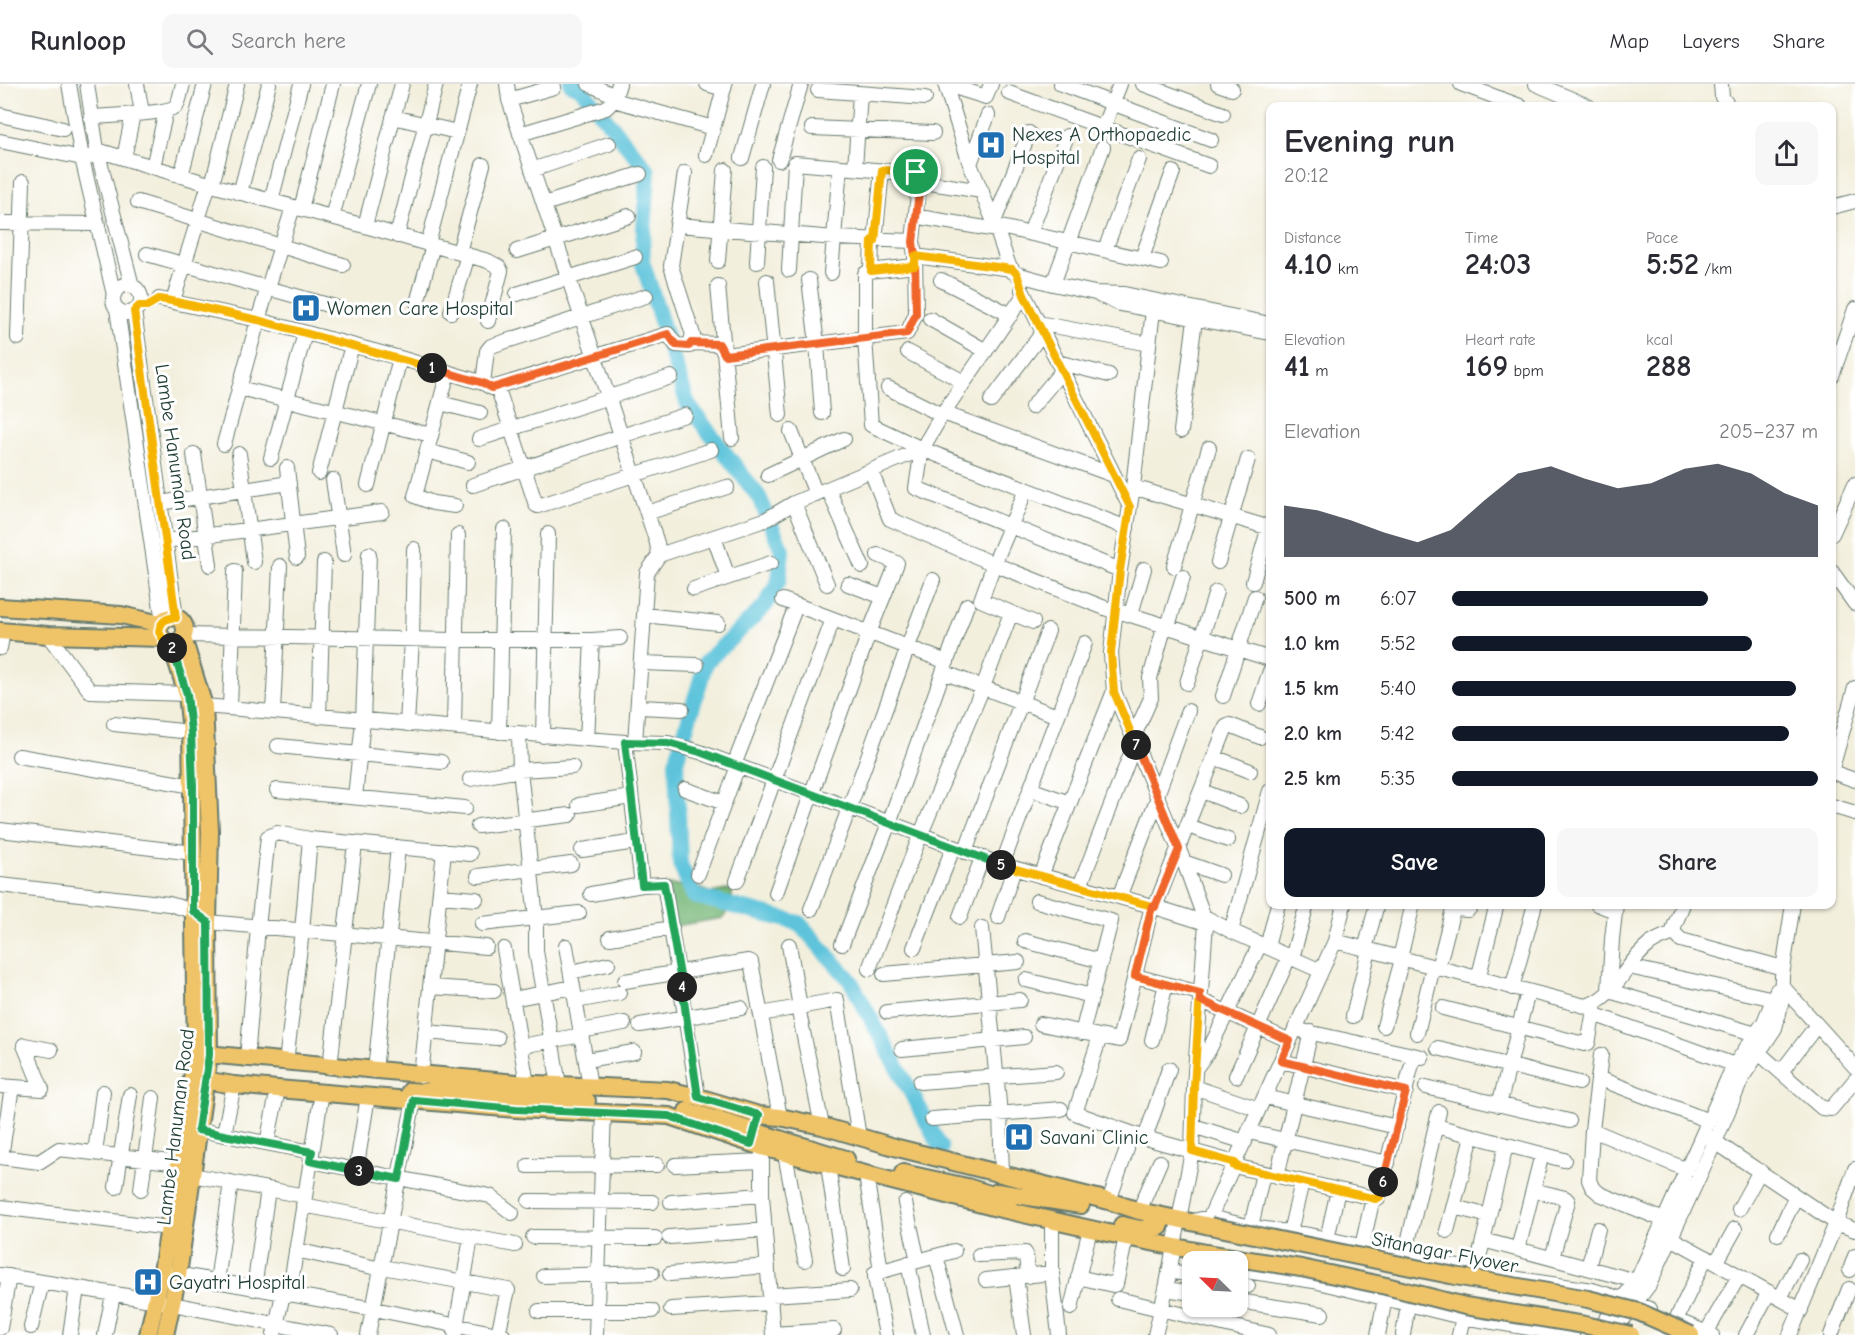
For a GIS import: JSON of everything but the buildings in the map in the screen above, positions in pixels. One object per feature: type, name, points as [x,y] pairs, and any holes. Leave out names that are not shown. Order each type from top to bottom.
[{"type":"main road","points":[[0,607],[121,615],[171,631]]},
{"type":"main road","points":[[1,637],[171,631]]},
{"type":"main road","name":"Lambe Hanuman Road","points":[[171,631],[193,700],[210,831],[207,1054]]},
{"type":"main road","name":"Lambe Hanuman Road","points":[[162,1331],[170,1273],[192,1175],[198,1130],[212,1081],[207,1054],[193,911],[191,732],[193,700]]},
{"type":"main road","points":[[207,1054],[421,1076],[527,1084],[668,1090],[698,1097],[757,1139],[785,1154],[1185,1251]]},
{"type":"main road","points":[[207,1054],[229,1065],[421,1084],[435,1090]]},
{"type":"main road","points":[[212,1081],[226,1077],[420,1092],[435,1090],[667,1106],[757,1139]]},
{"type":"main road","points":[[212,1081],[278,1089],[516,1109],[669,1116],[757,1139],[968,1187],[1064,1216],[1140,1229],[1160,1227],[1134,1216],[1066,1201],[968,1187]]},
{"type":"main road","name":"Lambe Hanuman Road","points":[[170,1273],[169,1228],[179,1163],[212,1081]]},
{"type":"main road","name":"Sitanagar Flyover","points":[[757,1139],[780,1117],[1109,1201],[1139,1211],[1184,1221],[1210,1222],[1455,1276],[1588,1299],[1638,1312],[1703,1334]]},
{"type":"main road","points":[[1248,1262],[1301,1268],[1465,1306],[1585,1325],[1631,1335]]},
{"type":"street","points":[[69,84],[82,158],[114,302],[117,309],[127,313],[166,300],[184,264],[210,184],[237,84]]},
{"type":"street","points":[[87,84],[98,152],[135,289],[141,299],[136,309]]},
{"type":"street","points":[[124,158],[138,114],[137,84]]},
{"type":"street","points":[[172,107],[174,84]]},
{"type":"street","points":[[153,167],[172,107],[183,84]]},
{"type":"street","points":[[181,176],[205,84]]},
{"type":"street","points":[[240,193],[269,84]]},
{"type":"street","points":[[271,201],[301,84]]},
{"type":"street","points":[[224,444],[280,246],[297,208],[333,84]]},
{"type":"street","points":[[332,217],[369,84]]},
{"type":"street","points":[[365,226],[402,84]]},
{"type":"street","points":[[397,236],[436,84]]},
{"type":"street","points":[[417,303],[470,84]]},
{"type":"street","points":[[507,84],[509,100],[657,543],[659,555]]},
{"type":"street","points":[[589,84],[713,128]]},
{"type":"street","points":[[706,155],[725,87],[707,84]]},
{"type":"street","points":[[742,158],[763,84]]},
{"type":"street","points":[[780,160],[801,84]]},
{"type":"street","points":[[949,87],[986,97],[991,84]]},
{"type":"street","points":[[1061,84],[1211,140]]},
{"type":"street","points":[[1103,128],[1118,84]]},
{"type":"street","points":[[1143,84],[1223,114]]},
{"type":"street","points":[[1461,84],[1491,89],[1513,102]]},
{"type":"street","points":[[1536,84],[1553,87],[1581,102]]},
{"type":"street","points":[[1721,84],[1722,97],[1725,102]]},
{"type":"street","points":[[509,100],[554,87]]},
{"type":"street","points":[[949,87],[970,164],[1014,272],[1130,507]]},
{"type":"street","points":[[818,90],[843,88],[860,94],[883,89],[925,98]]},
{"type":"street","points":[[520,134],[606,108],[616,93]]},
{"type":"street","points":[[1009,93],[1209,166]]},
{"type":"street","points":[[855,168],[860,94]]},
{"type":"street","points":[[91,117],[138,114],[172,107]]},
{"type":"street","points":[[0,115],[63,129]]},
{"type":"street","points":[[970,164],[988,115]]},
{"type":"street","points":[[393,117],[457,132]]},
{"type":"street","points":[[812,128],[933,133]]},
{"type":"street","points":[[996,226],[1029,133]]},
{"type":"street","points":[[1030,233],[1067,136]]},
{"type":"street","points":[[0,141],[82,158],[98,152],[124,158],[240,193],[488,261],[501,269],[488,321]]},
{"type":"street","points":[[532,170],[609,144]]},
{"type":"street","points":[[1053,284],[1103,147]]},
{"type":"street","points":[[1105,250],[1140,159]]},
{"type":"street","points":[[725,355],[907,333],[916,314],[913,242],[920,174],[795,163],[789,270]]},
{"type":"street","points":[[451,312],[483,165]]},
{"type":"street","points":[[831,273],[840,167]]},
{"type":"street","points":[[757,262],[763,168]]},
{"type":"street","points":[[718,261],[725,170]]},
{"type":"street","points":[[871,271],[882,170]]},
{"type":"street","points":[[1142,258],[1173,172]]},
{"type":"street","points":[[685,173],[671,266],[693,335],[686,345]]},
{"type":"street","points":[[544,204],[640,174]]},
{"type":"street","points":[[18,338],[23,182]]},
{"type":"street","points":[[930,183],[982,191]]},
{"type":"street","points":[[138,202],[343,265]]},
{"type":"street","points":[[1836,206],[1853,203]]},
{"type":"street","points":[[517,251],[629,216]]},
{"type":"street","points":[[925,218],[996,226],[1161,263]]},
{"type":"street","points":[[0,224],[98,224]]},
{"type":"street","points":[[678,225],[873,241],[913,242]]},
{"type":"street","points":[[147,254],[335,307]]},
{"type":"street","points":[[517,294],[635,257]]},
{"type":"street","points":[[1127,528],[922,449],[871,425],[865,338],[865,276],[867,272],[915,261],[1014,272],[1053,284],[1095,293],[1111,302],[1154,306],[1266,323]]},
{"type":"street","points":[[809,280],[822,413]]},
{"type":"street","points":[[941,280],[1011,315]]},
{"type":"street","points":[[767,281],[780,415]]},
{"type":"street","points":[[114,294],[123,286],[149,292],[166,300],[258,320],[400,358],[483,383],[492,388],[668,334],[686,345],[719,344],[725,355]]},
{"type":"street","points":[[718,286],[732,438]]},
{"type":"street","points":[[1024,295],[964,382],[922,449],[916,488],[1120,570]]},
{"type":"street","points":[[483,383],[487,351],[491,346],[646,297]]},
{"type":"street","points":[[1154,306],[1195,319],[1266,332]]},
{"type":"street","points":[[1154,306],[1133,487],[1115,611],[1111,653],[1114,692],[1181,856],[1204,919],[1192,1151],[1184,1221],[1173,1247],[1155,1335]]},
{"type":"street","name":"Lambe Hanuman Road","points":[[117,309],[171,631]]},
{"type":"street","name":"Lambe Hanuman Road","points":[[136,309],[165,541],[171,631]]},
{"type":"street","points":[[1836,364],[1855,309]]},
{"type":"street","points":[[930,319],[986,351]]},
{"type":"street","points":[[1182,431],[1195,319]]},
{"type":"street","points":[[1040,328],[1149,344]]},
{"type":"street","points":[[991,401],[1040,328]]},
{"type":"street","points":[[271,458],[305,333]]},
{"type":"street","points":[[319,473],[352,345]]},
{"type":"street","points":[[908,352],[964,382]]},
{"type":"street","points":[[368,485],[400,358]]},
{"type":"street","points":[[1060,367],[1109,375]]},
{"type":"street","points":[[1032,407],[1060,367]]},
{"type":"street","points":[[448,372],[414,496],[434,503],[455,506]]},
{"type":"street","points":[[479,439],[671,378]]},
{"type":"street","points":[[497,386],[536,505],[540,507],[711,450]]},
{"type":"street","points":[[239,388],[431,435]]},
{"type":"street","points":[[888,388],[943,414],[1113,474]]},
{"type":"street","points":[[440,403],[480,413]]},
{"type":"street","points":[[473,485],[685,415]]},
{"type":"street","points":[[791,431],[802,459],[862,566]]},
{"type":"street","points":[[768,475],[844,439]]},
{"type":"street","points":[[1080,886],[1151,698],[1150,678],[1167,626],[1192,505],[1209,448]]},
{"type":"street","points":[[642,885],[631,797],[630,742],[639,706],[647,573],[659,555],[765,520],[794,503],[922,449]]},
{"type":"street","points":[[427,451],[468,462]]},
{"type":"street","points":[[194,454],[210,565]]},
{"type":"street","points":[[239,454],[254,562]]},
{"type":"street","points":[[1218,562],[1248,459]]},
{"type":"street","points":[[287,468],[297,557]]},
{"type":"street","points":[[871,471],[890,519],[994,564],[1115,611],[1266,657]]},
{"type":"street","points":[[333,480],[344,555]]},
{"type":"street","points":[[160,503],[289,483]]},
{"type":"street","points":[[1836,528],[1849,510],[1855,484]]},
{"type":"street","points":[[647,513],[727,487]]},
{"type":"street","points":[[1133,487],[1266,525]]},
{"type":"street","points":[[1026,490],[994,564],[982,601],[1033,622]]},
{"type":"street","points":[[794,503],[827,584]]},
{"type":"street","points":[[165,541],[382,512]]},
{"type":"street","points":[[500,732],[504,529]]},
{"type":"street","points":[[543,736],[548,534]]},
{"type":"street","points":[[454,727],[458,535]]},
{"type":"street","points":[[714,537],[728,577]]},
{"type":"street","points":[[1253,582],[1266,539]]},
{"type":"street","points":[[407,724],[414,549]]},
{"type":"street","points":[[355,797],[363,721],[369,554]]},
{"type":"street","points":[[776,893],[869,633],[897,563],[878,555]]},
{"type":"street","points":[[319,717],[324,562]]},
{"type":"street","points":[[694,589],[771,563]]},
{"type":"street","points":[[273,712],[280,566]]},
{"type":"street","points":[[1131,615],[1144,569]]},
{"type":"street","points":[[230,708],[235,571]]},
{"type":"street","points":[[1836,578],[1855,604]]},
{"type":"street","points":[[811,909],[851,808],[933,580]]},
{"type":"street","points":[[848,584],[883,597]]},
{"type":"street","points":[[1187,683],[1216,592]]},
{"type":"street","points":[[1223,696],[1255,597]]},
{"type":"street","points":[[698,874],[724,803],[789,603],[907,647],[983,687],[1057,716]]},
{"type":"street","points":[[842,944],[889,822],[967,605]]},
{"type":"street","points":[[869,969],[1011,613]]},
{"type":"street","points":[[644,615],[718,623]]},
{"type":"street","points":[[737,882],[833,619]]},
{"type":"street","points":[[171,631],[232,636],[456,640],[620,638]]},
{"type":"street","points":[[914,948],[959,850],[1048,631]]},
{"type":"street","points":[[48,635],[90,691],[193,700],[230,708],[363,721],[543,736],[668,743],[736,765],[1008,867],[1204,919],[1321,971]]},
{"type":"street","points":[[587,739],[592,639]]},
{"type":"street","points":[[998,917],[1008,867],[1030,789],[1084,643]]},
{"type":"street","points":[[642,663],[697,665]]},
{"type":"street","points":[[1259,704],[1266,683]]},
{"type":"street","points":[[1836,740],[1838,725],[1855,688]]},
{"type":"street","points":[[1041,876],[1114,692]]},
{"type":"street","points":[[639,706],[682,709]]},
{"type":"street","points":[[1119,897],[1188,711]]},
{"type":"street","points":[[114,724],[191,732]]},
{"type":"street","points":[[1041,1024],[1119,1040],[1154,906],[1181,856],[1188,826],[1227,726],[1260,737]]},
{"type":"street","points":[[519,734],[520,770],[536,918],[536,951],[559,1085]]},
{"type":"street","points":[[278,746],[441,762]]},
{"type":"street","points":[[19,756],[193,786]]},
{"type":"street","points":[[1214,757],[1250,771]]},
{"type":"street","points":[[470,778],[520,770],[572,767]]},
{"type":"street","points":[[1836,772],[1855,780]]},
{"type":"street","points":[[685,789],[724,803]]},
{"type":"street","points":[[1030,789],[1070,803]]},
{"type":"street","points":[[277,790],[465,808]]},
{"type":"street","points":[[1202,791],[1240,806]]},
{"type":"street","points":[[478,826],[526,820],[631,797]]},
{"type":"street","points":[[1231,931],[1266,805]]},
{"type":"street","points":[[1836,807],[1855,813]]},
{"type":"street","points":[[1188,826],[1228,840]]},
{"type":"street","points":[[0,830],[194,853]]},
{"type":"street","points":[[247,1059],[268,837],[277,833],[310,839],[470,854]]},
{"type":"street","points":[[286,1062],[302,931],[310,839]]},
{"type":"street","points":[[582,850],[636,842]]},
{"type":"street","points":[[330,1066],[356,843]]},
{"type":"street","points":[[375,1071],[398,847]]},
{"type":"street","points":[[421,1076],[444,851]]},
{"type":"street","points":[[1181,856],[1221,875]]},
{"type":"street","points":[[960,917],[982,858]]},
{"type":"street","points":[[478,876],[571,864]]},
{"type":"street","points":[[591,894],[642,885],[664,884],[698,1097]]},
{"type":"street","points":[[0,885],[169,904],[193,911],[208,922],[486,947]]},
{"type":"street","points":[[440,896],[476,899]]},
{"type":"street","points":[[1037,901],[1110,920],[1082,1033]]},
{"type":"street","points":[[1195,1069],[1205,1058],[1263,945],[1276,909]]},
{"type":"street","points":[[1236,1076],[1291,957],[1305,909]]},
{"type":"street","points":[[1343,909],[1335,941],[1210,1222],[1290,1232],[1505,1277],[1592,1290],[1629,1301],[1703,1334],[1739,1276]]},
{"type":"street","points":[[1353,1016],[1376,909]]},
{"type":"street","points":[[1384,1026],[1412,909]]},
{"type":"street","points":[[1417,1033],[1454,909]]},
{"type":"street","points":[[1478,979],[1496,909]]},
{"type":"street","points":[[1512,988],[1534,909]]},
{"type":"street","points":[[1609,991],[1616,909]]},
{"type":"street","points":[[1681,909],[1674,933],[1682,940],[1782,977],[1817,1025],[1855,1067]]},
{"type":"street","points":[[1594,1335],[1649,1285],[1743,1076],[1775,1029],[1779,1017],[1782,977],[1792,909]]},
{"type":"street","points":[[482,924],[579,913]]},
{"type":"street","points":[[610,938],[672,928]]},
{"type":"street","points":[[982,928],[997,1076],[1002,1174]]},
{"type":"street","points":[[1443,1008],[1584,1044],[1589,1039],[1594,1009],[1648,945],[1674,933]]},
{"type":"street","points":[[1025,941],[1101,961]]},
{"type":"street","points":[[1335,941],[1585,1006],[1735,1065]]},
{"type":"street","points":[[789,945],[822,1126]]},
{"type":"street","points":[[566,946],[590,1086]]},
{"type":"street","points":[[504,949],[527,1084]]},
{"type":"street","points":[[576,1001],[679,971],[749,961],[752,963],[780,1117]]},
{"type":"street","points":[[884,974],[1018,962]]},
{"type":"street","points":[[571,972],[608,964]]},
{"type":"street","points":[[1629,967],[1774,999]]},
{"type":"street","points":[[1100,1037],[1075,1113],[1145,1138],[1263,1173],[1373,1198],[1380,1197],[1406,1091],[1418,1056],[1311,1032],[1293,1035],[1258,1026],[1200,996],[1135,976]]},
{"type":"street","points":[[1611,1335],[1629,1301],[1636,1281],[1735,1065],[1764,1022],[1782,977]]},
{"type":"street","points":[[1026,980],[1092,996]]},
{"type":"street","points":[[1152,1040],[1166,984]]},
{"type":"street","points":[[430,987],[494,991]]},
{"type":"street","points":[[513,999],[573,987]]},
{"type":"street","points":[[1609,991],[1756,1034]]},
{"type":"street","points":[[1499,1105],[1528,992]]},
{"type":"street","points":[[761,1014],[835,999],[838,1001],[859,1137]]},
{"type":"street","points":[[887,1011],[1020,1000]]},
{"type":"street","points":[[640,1025],[741,1008]]},
{"type":"street","points":[[520,1046],[624,1023]]},
{"type":"street","points":[[1781,1072],[1817,1025]]},
{"type":"street","points":[[425,1032],[497,1038]]},
{"type":"street","points":[[1278,1176],[1311,1032]]},
{"type":"street","points":[[902,1049],[1024,1037]]},
{"type":"street","points":[[51,1050],[24,1045],[42,1089],[4,1084],[1,1157],[39,1162],[59,1149],[179,1163]]},
{"type":"street","points":[[1438,1047],[1579,1083]]},
{"type":"street","points":[[586,1060],[634,1052]]},
{"type":"street","points":[[1759,1053],[1827,1110],[1831,1109],[1855,1080]]},
{"type":"street","points":[[1601,1055],[1589,1180],[1592,1187],[1600,1194],[1664,1220]]},
{"type":"street","points":[[1281,1061],[1406,1091]]},
{"type":"street","points":[[1145,1138],[1169,1069]]},
{"type":"street","points":[[920,1082],[1056,1072]]},
{"type":"street","points":[[1598,1078],[1706,1127],[1715,1142],[1836,1223],[1855,1230]]},
{"type":"street","points":[[212,1081],[224,1134]]},
{"type":"street","points":[[1194,1087],[1262,1103],[1294,1104],[1397,1127]]},
{"type":"street","points":[[1426,1087],[1569,1121]]},
{"type":"street","points":[[267,1143],[278,1089]]},
{"type":"street","points":[[95,1153],[104,1092]]},
{"type":"street","points":[[275,1330],[296,1250],[322,1092]]},
{"type":"street","points":[[116,1187],[130,1095]]},
{"type":"street","points":[[356,1170],[368,1096]]},
{"type":"street","points":[[141,1189],[153,1098]]},
{"type":"street","points":[[368,1335],[414,1100]]},
{"type":"street","points":[[932,1119],[1061,1109]]},
{"type":"street","points":[[596,1335],[604,1112]]},
{"type":"street","points":[[1405,1255],[1439,1112]]},
{"type":"street","points":[[1193,1126],[1247,1137],[1286,1140],[1388,1163]]},
{"type":"street","points":[[1436,1126],[1564,1160]]},
{"type":"street","points":[[198,1130],[267,1143],[356,1170],[490,1196],[512,1213]]},
{"type":"street","points":[[1592,1130],[1687,1170]]},
{"type":"street","points":[[1448,1231],[1472,1136]]},
{"type":"street","points":[[675,1165],[757,1139],[773,1334],[834,1330]]},
{"type":"street","points":[[1476,1270],[1506,1145]]},
{"type":"street","points":[[1109,1201],[1127,1149]]},
{"type":"street","points":[[785,1154],[805,1260]]},
{"type":"street","points":[[1518,1249],[1542,1154]]},
{"type":"street","points":[[1139,1211],[1160,1162]]},
{"type":"street","points":[[528,1166],[657,1165]]},
{"type":"street","points":[[828,1165],[843,1269]]},
{"type":"street","points":[[1790,1335],[1836,1223],[1855,1169]]},
{"type":"street","points":[[1739,1209],[1760,1172]]},
{"type":"street","points":[[1251,1227],[1263,1173]]},
{"type":"street","points":[[866,1174],[881,1271]]},
{"type":"street","points":[[192,1175],[268,1189],[390,1222],[515,1245]]},
{"type":"street","points":[[217,1282],[231,1182]]},
{"type":"street","points":[[1290,1232],[1302,1182]]},
{"type":"street","points":[[254,1289],[268,1189]]},
{"type":"street","points":[[1327,1239],[1338,1190]]},
{"type":"street","points":[[1533,1190],[1565,1198],[1568,1202],[1552,1258]]},
{"type":"street","points":[[671,1202],[762,1195]]},
{"type":"street","points":[[1778,1234],[1796,1196]]},
{"type":"street","points":[[1362,1246],[1373,1198]]},
{"type":"street","points":[[530,1201],[652,1202]]},
{"type":"street","points":[[905,1203],[923,1335]]},
{"type":"street","points":[[0,1207],[169,1228]]},
{"type":"street","points":[[1454,1207],[1489,1216]]},
{"type":"street","points":[[1053,1220],[1053,1273],[1059,1335]]},
{"type":"street","points":[[1071,1308],[1090,1229]]},
{"type":"street","points":[[1588,1268],[1598,1229]]},
{"type":"street","points":[[1676,1320],[1711,1260],[1735,1229]]},
{"type":"street","points":[[533,1237],[662,1238],[765,1230]]},
{"type":"street","points":[[456,1330],[471,1237]]},
{"type":"street","points":[[1078,1277],[1116,1284],[1126,1237]]},
{"type":"street","points":[[1671,1238],[1801,1310]]},
{"type":"street","points":[[1483,1240],[1636,1281]]},
{"type":"street","points":[[170,1273],[374,1309],[456,1330],[501,1335],[508,1290],[296,1250]]},
{"type":"street","points":[[886,1335],[875,1274],[954,1251]]},
{"type":"street","points":[[979,1255],[1024,1253],[1026,1255],[1022,1276],[1024,1335]]},
{"type":"street","points":[[936,1256],[957,1335]]},
{"type":"street","points":[[1850,1269],[1855,1256]]},
{"type":"street","points":[[1746,1335],[1800,1260]]},
{"type":"street","points":[[670,1274],[768,1266]]},
{"type":"street","points":[[1169,1271],[1182,1273]]},
{"type":"street","points":[[1248,1271],[1314,1281],[1463,1317],[1496,1329],[1572,1335]]},
{"type":"street","points":[[544,1276],[652,1273]]},
{"type":"street","points":[[986,1280],[1053,1273]]},
{"type":"street","points":[[0,1328],[5,1276],[165,1303],[275,1330],[331,1335]]},
{"type":"street","points":[[31,1327],[42,1282]]},
{"type":"street","points":[[70,1335],[77,1288]]},
{"type":"street","points":[[1831,1335],[1849,1288]]},
{"type":"street","points":[[1166,1289],[1182,1291]]},
{"type":"street","points":[[670,1309],[850,1290]]},
{"type":"street","points":[[105,1335],[113,1295]]},
{"type":"street","points":[[1378,1335],[1385,1298]]},
{"type":"street","points":[[1118,1299],[1269,1335]]},
{"type":"street","points":[[1248,1302],[1322,1314]]},
{"type":"street","points":[[1403,1335],[1408,1304]]},
{"type":"street","points":[[539,1311],[652,1311]]},
{"type":"street","points":[[1459,1335],[1463,1317]]},
{"type":"green space","points":[[667,885],[694,886],[711,893],[732,889],[732,903],[723,918],[675,926]]},
{"type":"waterway","points":[[571,84],[579,86],[648,171],[642,261],[688,405],[759,497],[782,550],[779,580],[765,606],[706,662],[676,762],[680,864],[694,896],[799,923],[850,980],[941,1148]]},
{"type":"place","name":"Nexes A Orthopaedic Hospital","points":[[991,145]]},
{"type":"place","name":"Women Care Hospital","points":[[306,308]]},
{"type":"place","name":"Savani Clinic","points":[[1019,1137]]},
{"type":"place","name":"Gayatri Hospital","points":[[148,1282]]},
{"type":"route","points":[[916,172],[882,170],[875,241],[872,240],[871,271],[915,266],[915,256],[1012,269],[1017,274],[1024,295],[1130,507],[1111,653],[1114,692],[1179,849],[1155,907],[1152,906],[1135,976],[1166,984],[1200,993],[1200,1000],[1290,1041],[1281,1061],[1406,1091],[1380,1197],[1376,1199],[1234,1166],[1235,1163],[1192,1151],[1200,993],[1135,976],[1152,906],[1002,865],[700,752],[668,743],[625,742],[642,885],[664,884],[698,1097],[759,1115],[751,1144],[669,1116],[516,1109],[414,1100],[399,1179],[310,1161],[312,1152],[198,1130],[209,1055],[208,922],[193,911],[193,786],[187,694],[171,643],[164,641],[159,632],[163,622],[169,618],[176,618],[134,311],[139,306],[147,306],[159,299],[172,301],[258,320],[400,358],[483,383],[492,388],[668,334],[676,345],[719,344],[725,355],[907,333],[916,314],[915,256],[913,242],[921,176],[916,172]]}]
